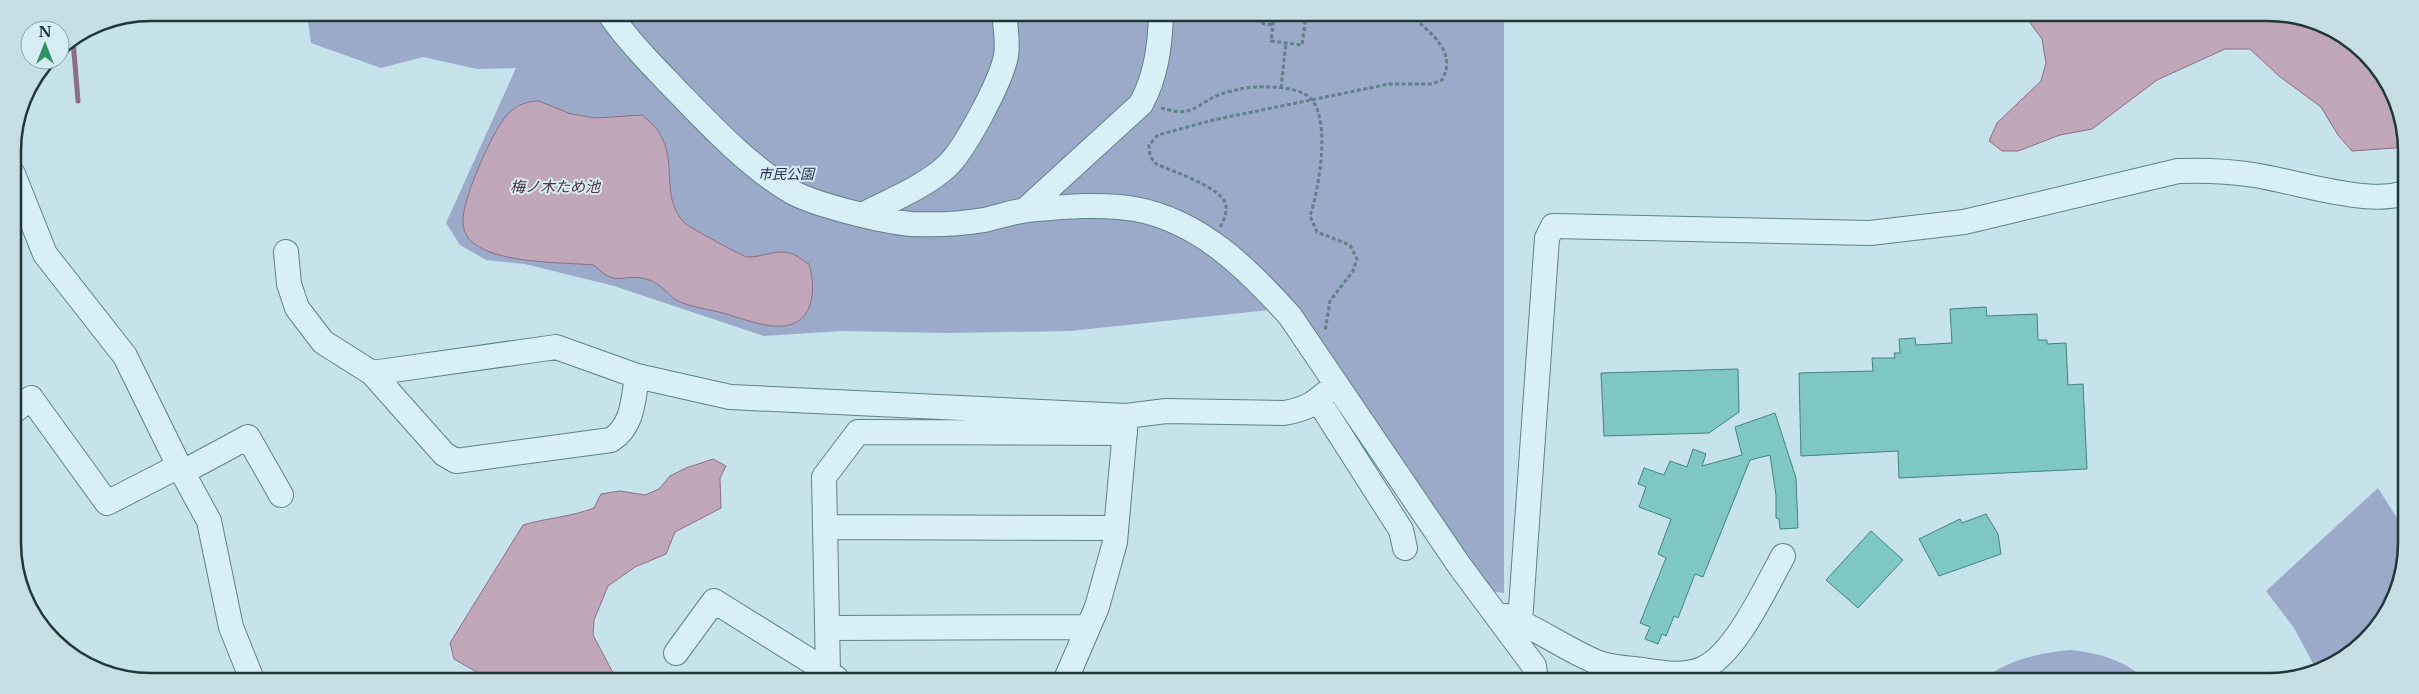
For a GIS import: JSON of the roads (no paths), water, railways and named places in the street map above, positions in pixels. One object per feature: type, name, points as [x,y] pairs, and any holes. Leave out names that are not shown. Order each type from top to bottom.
[{"type":"street","points":[[616,22],[638,49],[699,114],[770,178],[794,193],[828,206],[910,224],[949,225],[1025,210],[1107,207],[1134,209],[1161,216],[1229,254],[1260,282],[1290,316],[1320,363],[1327,392],[1402,530],[1405,548]]},
{"type":"street","points":[[864,214],[932,178],[948,166],[959,152],[995,85],[1006,58],[1005,22]]},
{"type":"street","points":[[1025,210],[1141,104],[1152,84],[1160,43],[1161,22]]},
{"type":"street","points":[[1520,622],[1548,238],[1553,226],[1870,233],[1964,222],[2178,171],[2213,170],[2254,175],[2360,195],[2393,197],[2398,195]]},
{"type":"street","points":[[22,196],[45,254],[125,356],[209,521],[232,627],[250,673]]},
{"type":"street","points":[[286,252],[289,284],[297,308],[323,342],[372,373],[444,454],[456,461],[611,440],[622,433],[629,422],[637,376]]},
{"type":"street","points":[[372,373],[556,347],[637,376],[730,397],[1126,424]]},
{"type":"street","points":[[832,673],[827,628],[824,477],[858,432],[1126,424],[1166,411],[1284,413],[1311,406],[1327,392]]},
{"type":"street","points":[[1327,392],[1534,666],[1535,672]]},
{"type":"street","points":[[21,405],[31,398],[107,503],[248,437],[282,495]]},
{"type":"street","points":[[1069,673],[1097,607],[1115,542],[1126,424]]},
{"type":"street","points":[[825,527],[1116,528]]},
{"type":"street","points":[[1691,672],[1715,662],[1727,648],[1746,622],[1783,556]]},
{"type":"street","points":[[676,653],[714,601],[828,673]]},
{"type":"street","points":[[1490,610],[1520,622],[1596,662],[1654,672]]},
{"type":"street","points":[[827,628],[1088,627]]},
{"type":"water","points":[[2029,21],[2267,21],[2301,26],[2317,31],[2347,48],[2371,72],[2388,102],[2397,135],[2398,146],[2395,148],[2352,151],[2338,135],[2321,107],[2279,76],[2250,49],[2225,49],[2157,80],[2092,129],[2060,135],[2018,151],[2002,151],[1989,141],[1997,123],[2041,81],[2046,63],[2042,39]]},
{"type":"water","name":"梅ノ木ため池","points":[[539,101],[571,114],[596,118],[642,115],[656,128],[664,142],[668,157],[672,199],[677,212],[686,224],[716,242],[747,257],[784,252],[792,254],[809,264],[812,295],[810,305],[804,316],[795,323],[784,326],[759,324],[680,302],[649,280],[633,277],[609,277],[594,265],[530,261],[513,258],[483,249],[472,242],[464,230],[464,212],[473,181],[488,146],[504,118],[511,111],[524,103]]},
{"type":"water","points":[[713,459],[726,466],[720,478],[721,508],[675,532],[666,554],[635,567],[608,586],[594,620],[593,635],[613,673],[478,673],[454,659],[450,643],[523,525],[594,508],[601,494],[620,491],[645,495],[659,489],[670,476],[686,468]]},
{"type":"waterway","points":[[74,48],[78,101]]},
{"type":"park label","name":"市民公園","points":[[786,174]]}]
